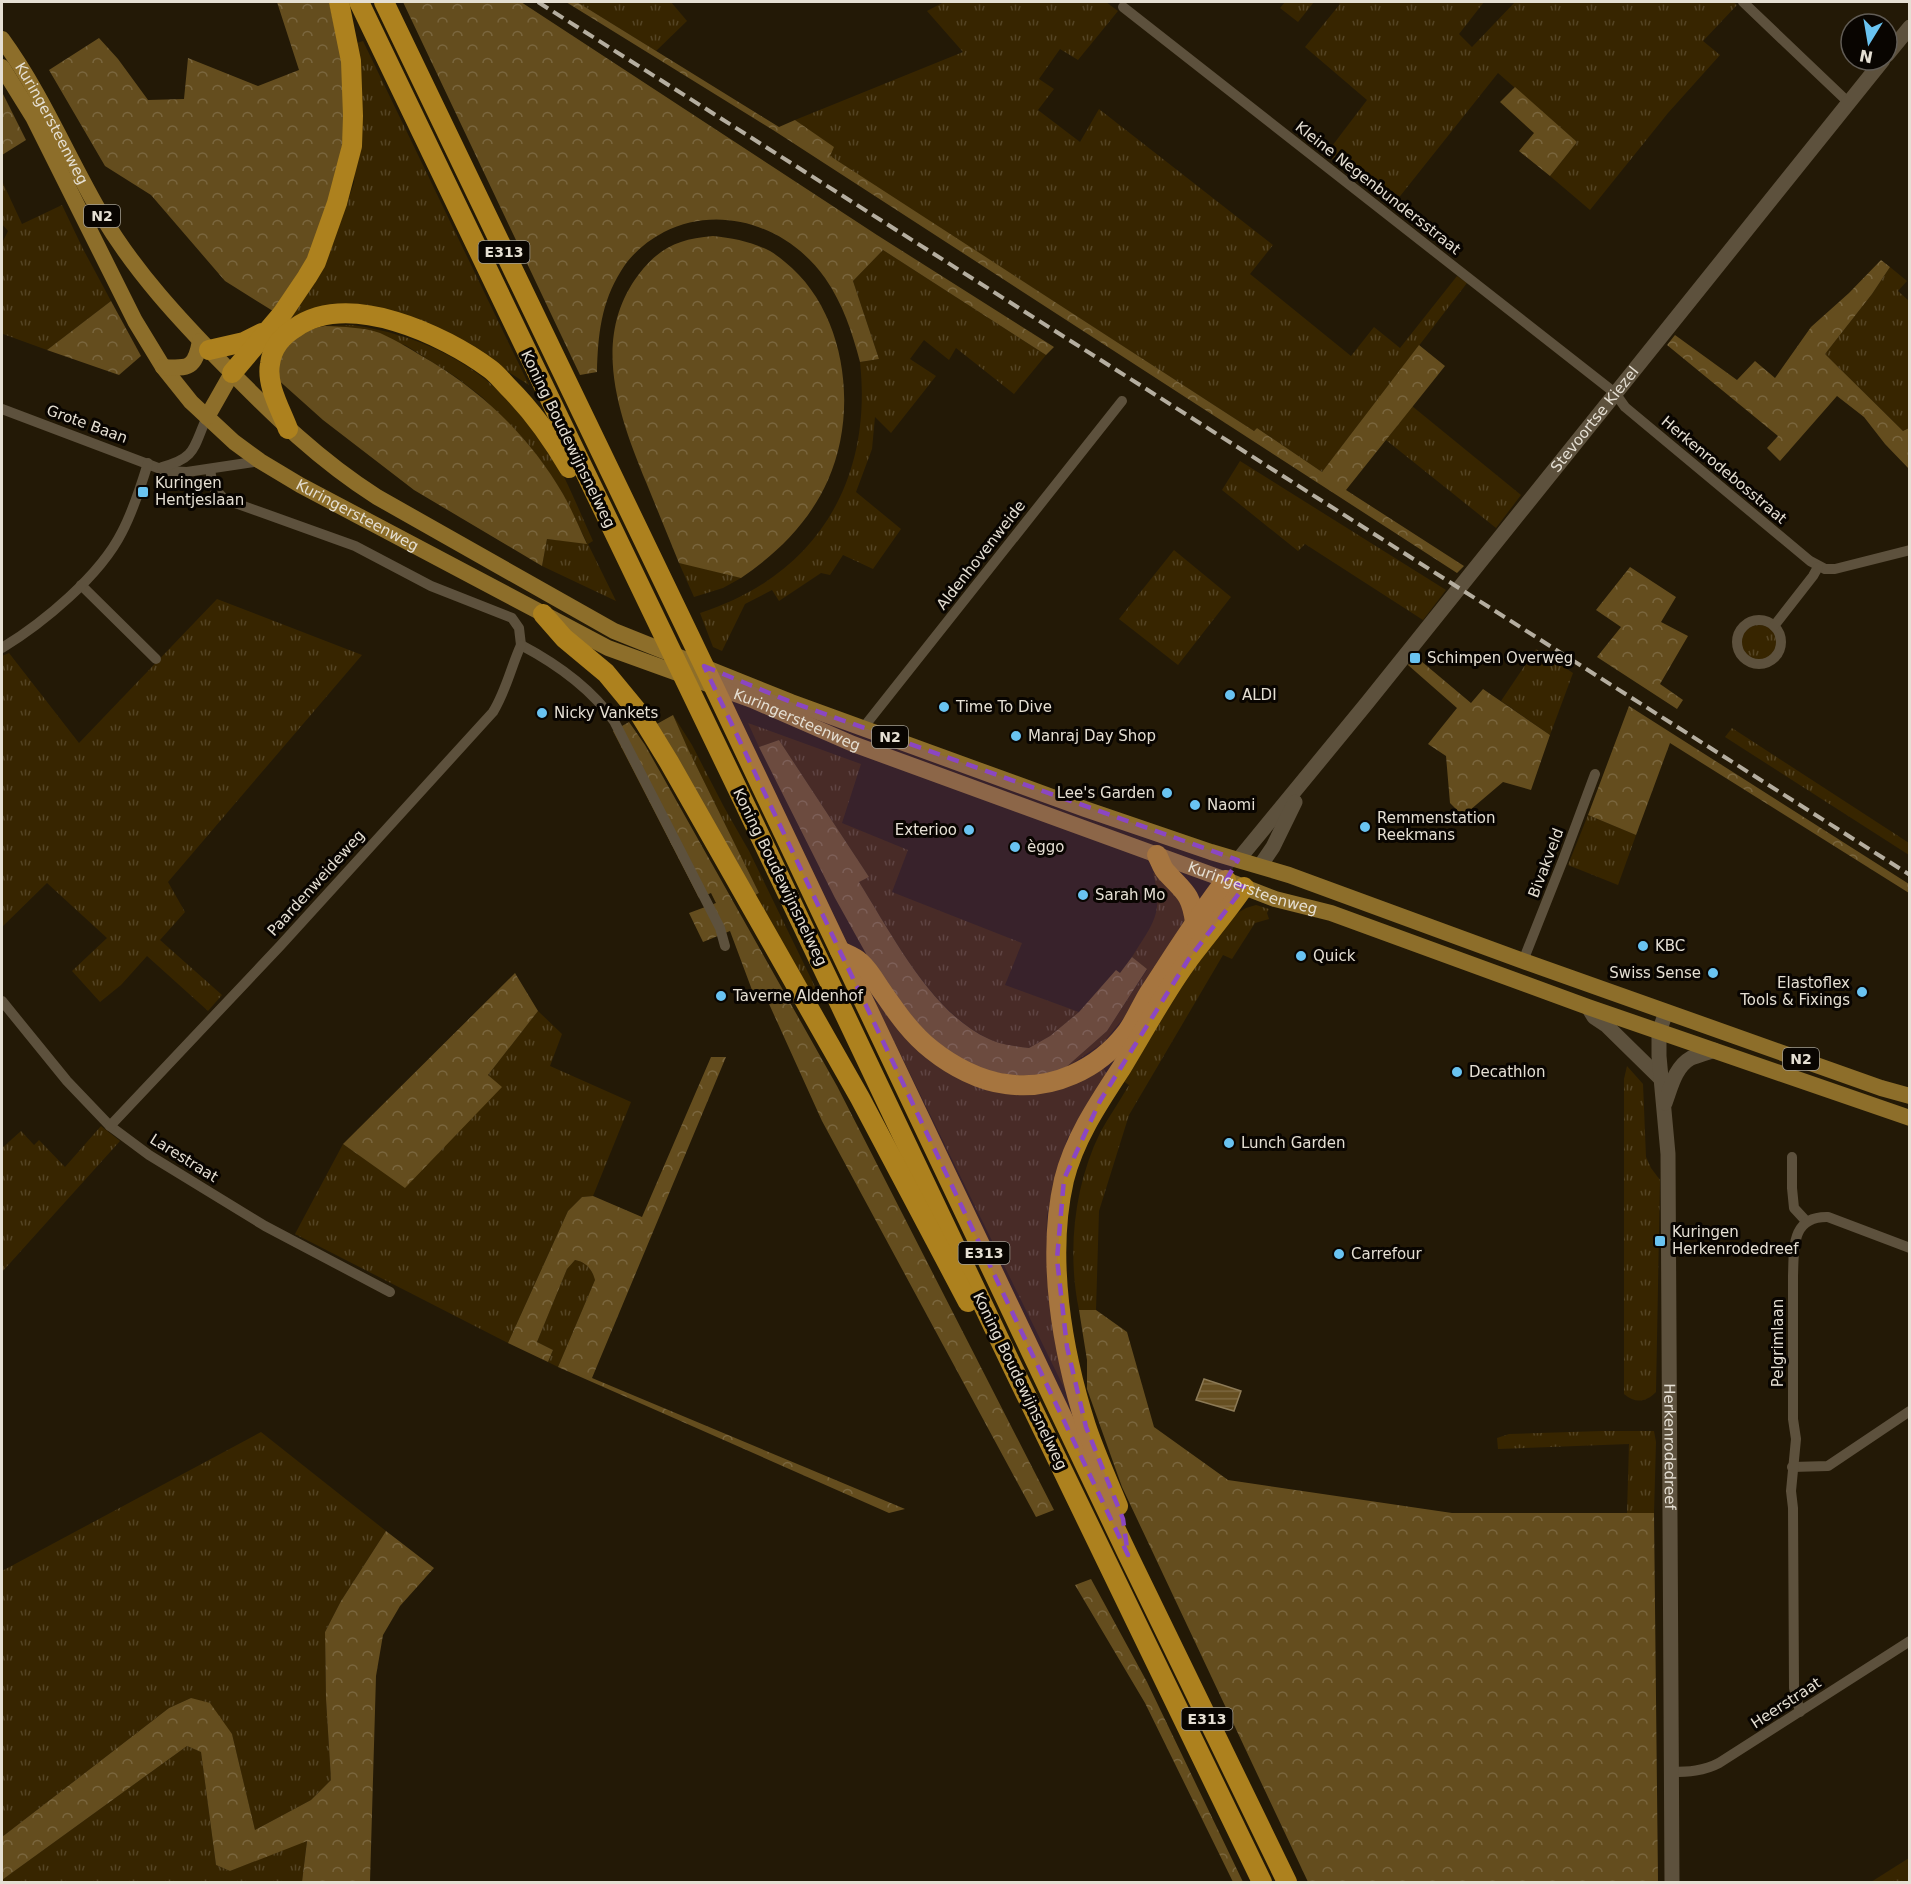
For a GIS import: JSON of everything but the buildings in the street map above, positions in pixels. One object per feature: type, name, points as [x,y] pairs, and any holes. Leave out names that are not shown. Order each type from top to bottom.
[{"type":"highway","points":[[232,373],[282,314],[316,262],[337,204],[352,146],[351,61],[339,2]]},
{"type":"highway","name":"Koning Boudewijnsnelweg","points":[[358,2],[1262,1882]]},
{"type":"highway","name":"Koning Boudewijnsnelweg","points":[[384,2],[1128,1556],[1287,1882]]},
{"type":"highway","points":[[288,429],[271,384],[270,365],[275,347],[286,334],[304,321],[324,315],[369,316],[400,323],[427,333],[491,370],[530,408],[570,470],[590,485]]},
{"type":"highway","points":[[205,346],[244,342],[267,331]]},
{"type":"highway","points":[[543,614],[564,638],[606,673],[645,723],[860,1098],[987,1336],[1005,1349]]},
{"type":"highway","points":[[1157,855],[1165,871],[1186,892],[1193,905],[1194,922]]},
{"type":"highway","points":[[840,951],[860,961],[908,1028],[948,1063],[980,1077],[1006,1084],[1040,1084],[1066,1078],[1081,1071],[1109,1050],[1127,1032],[1194,922],[1226,880]]},
{"type":"highway","points":[[1128,1556],[1122,1519],[1086,1427],[1066,1347],[1057,1259],[1058,1220],[1064,1179],[1077,1144],[1100,1101],[1188,960],[1244,887]]},
{"type":"main road","points":[[1899,40],[1910,27]]},
{"type":"main road","name":"Kuringersteenweg","points":[[2,39],[27,76],[102,216],[129,259],[155,292],[205,346],[288,429],[349,479],[377,497],[614,631],[791,702],[1086,809],[1289,875],[1666,1012],[1881,1088],[1910,1096]]},
{"type":"main road","name":"Kuringersteenweg","points":[[2,67],[33,117],[135,321],[163,367],[191,402],[234,442],[260,461],[310,490],[608,648],[752,700],[853,744],[1275,899],[1331,913],[1588,1007],[1910,1118]]},
{"type":"main road","name":"Stevoortse Kiezel","points":[[1226,880],[1238,860],[1873,72]]},
{"type":"main road","points":[[163,367],[190,366],[205,346]]},
{"type":"main road","points":[[207,417],[232,373]]},
{"type":"main road","name":"Stevoortse Kiezel","points":[[1244,887],[1272,847],[1306,778]]},
{"type":"main road","points":[[1588,1007],[1594,1017],[1606,1025],[1661,1079]]},
{"type":"main road","name":"Herkenrodedreef","points":[[1666,1012],[1659,1032],[1668,1165],[1672,1882]]},
{"type":"main road","points":[[1664,1105],[1677,1072],[1682,1066],[1691,1058],[1714,1050]]},
{"type":"street","points":[[1743,2],[1848,102]]},
{"type":"street","name":"Kleine Negenbundersstraat","points":[[1123,7],[1615,393]]},
{"type":"street","name":"Herkenrodebosstraat","points":[[1615,393],[1625,407],[1818,567]]},
{"type":"street","name":"Aldenhovenweide","points":[[863,728],[1122,401]]},
{"type":"street","name":"Grote Baan","points":[[2,409],[166,471],[210,469],[260,461]]},
{"type":"street","points":[[161,468],[183,461],[190,454],[207,417]]},
{"type":"street","points":[[2,648],[38,624],[102,564],[122,532],[148,463]]},
{"type":"street","name":"Kuringersteenweg","points":[[210,469],[213,487],[224,499],[355,546],[431,585],[512,618],[519,628],[521,645]]},
{"type":"street","points":[[1774,626],[1818,567],[1835,569],[1910,550]]},
{"type":"street","points":[[81,585],[156,659]]},
{"type":"street","points":[[1753,621],[1767,622],[1774,626],[1781,638],[1779,653],[1774,658],[1768,663],[1754,664],[1741,656],[1737,642],[1741,629],[1753,621]]},
{"type":"street","points":[[521,645],[552,661],[593,695],[614,721],[720,928],[725,946]]},
{"type":"street","name":"Paardenweideweg","points":[[110,1126],[280,946],[493,712],[501,698],[521,645]]},
{"type":"street","name":"Bivakveld","points":[[1523,961],[1595,774]]},
{"type":"street","name":"Larestraat","points":[[2,1001],[67,1080],[110,1126],[149,1155],[265,1226],[390,1292]]},
{"type":"street","points":[[1792,1157],[1794,1208],[1806,1221],[1817,1217],[1828,1217],[1910,1248]]},
{"type":"street","name":"Pelgrimlaan","points":[[1800,1712],[1794,1688],[1791,1491],[1796,1439],[1793,1419],[1793,1252],[1797,1233],[1806,1221]]},
{"type":"street","points":[[1792,1467],[1828,1466],[1910,1411]]},
{"type":"street","name":"Heerstraat","points":[[1671,1772],[1690,1772],[1712,1767],[1910,1641]]},
{"type":"highlighted area","points":[[704,666],[791,702],[1238,860],[1226,880],[1244,887],[1188,960],[1100,1101],[1064,1179],[1057,1259],[1067,1347],[1086,1427],[1123,1519],[1128,1555]]},
{"type":"green space","points":[[277,2],[329,2],[344,69],[345,121],[339,171],[316,245],[301,276],[273,311],[225,281],[151,195],[105,166],[49,70],[99,38],[118,59],[148,100],[184,99],[188,58],[258,86],[299,70]]},
{"type":"green space","points":[[403,2],[521,2],[877,235],[1054,347],[1046,355],[883,250],[853,281],[879,359],[860,362],[842,308],[825,278],[810,260],[793,245],[773,233],[730,220],[708,220],[686,224],[664,232],[630,259],[614,283],[605,307],[598,345],[597,372],[580,375]]},
{"type":"green space","points":[[566,2],[577,2],[779,127],[795,120],[834,147],[830,156],[1254,431],[1257,428],[1322,472],[1419,345],[1445,366],[1346,490],[1464,566],[1457,573],[773,130]]},
{"type":"green space","points":[[577,2],[671,2],[687,21],[656,51]]},
{"type":"green space","points":[[944,2],[1106,2],[1118,11],[1078,60],[1060,49],[1039,79],[1054,89],[1038,110],[1080,142],[1099,109],[1273,245],[1250,274],[1351,356],[1374,327],[1400,348],[1457,276],[1467,283],[1322,472],[1257,428],[1254,431],[829,156],[833,147],[795,120],[963,52],[927,11]]},
{"type":"green space","points":[[1285,2],[1314,2],[1298,22],[1280,8]]},
{"type":"green space","points":[[1337,2],[1484,2],[1459,34],[1472,47],[1515,2],[1734,2],[1737,5],[1703,41],[1720,55],[1668,113],[1590,210],[1550,176],[1577,142],[1498,73],[1393,205],[1326,154],[1367,100],[1305,47],[1340,4]]},
{"type":"green space","points":[[363,41],[529,385],[459,341],[395,314],[288,323],[329,255],[354,183],[359,115],[354,44]]},
{"type":"green space","points":[[1515,87],[1577,142],[1550,176],[1519,151],[1534,133],[1500,102]]},
{"type":"green space","points":[[2,92],[26,140],[2,155]]},
{"type":"green space","points":[[3,183],[22,224],[62,205],[111,301],[47,350],[3,334],[2,339],[2,243],[8,231],[2,224]]},
{"type":"green space","points":[[713,236],[742,241],[770,251],[806,283],[822,307],[834,334],[841,363],[844,393],[843,423],[838,453],[821,495],[792,535],[768,558],[741,578],[679,563],[636,457],[619,404],[614,377],[613,351],[616,324],[624,299],[639,274],[655,257],[671,246],[690,239]]},
{"type":"green space","points":[[883,250],[1046,355],[1014,394],[956,348],[949,360],[924,340],[910,359],[936,376],[891,433],[875,417],[872,449],[856,492],[901,529],[873,569],[843,555],[830,575],[821,573],[779,601],[772,590],[745,604],[722,651],[713,647],[700,613],[741,596],[776,575],[805,549],[828,518],[846,484],[857,446],[862,405],[860,362],[879,359],[853,281]]},
{"type":"green space","points":[[1881,260],[1890,267],[1825,354],[1903,431],[1909,428],[1909,469],[1864,417],[1837,396],[1780,461],[1767,448],[1778,436],[1667,345],[1675,335],[1737,380],[1755,361],[1775,378],[1811,327]]},
{"type":"green space","points":[[1890,267],[1907,281],[1898,291],[1909,301],[1909,428],[1903,431],[1825,354]]},
{"type":"green space","points":[[111,301],[141,356],[119,375],[47,350]]},
{"type":"green space","points":[[353,325],[412,339],[438,350],[486,380],[507,399],[546,446],[560,469],[593,541],[588,544],[616,601],[542,566],[547,539],[587,543],[563,494],[524,439],[482,397],[456,377],[405,345],[325,326]]},
{"type":"green space","points":[[325,326],[367,330],[387,336],[471,389],[506,420],[537,455],[566,500],[587,544],[547,539],[542,566],[414,490],[323,420],[275,377],[279,355],[284,347],[294,338],[312,329]]},
{"type":"green space","points":[[1412,406],[1521,495],[1496,528],[1386,440]]},
{"type":"green space","points":[[1240,461],[1446,590],[1423,620],[1305,544],[1298,551],[1222,490]]},
{"type":"green space","points":[[1174,550],[1231,597],[1178,665],[1119,619]]},
{"type":"green space","points":[[679,563],[741,578],[723,588],[694,597]]},
{"type":"green space","points":[[1630,567],[1676,597],[1661,622],[1688,636],[1660,684],[1683,700],[1677,709],[1597,657],[1621,627],[1596,610]]},
{"type":"green space","points":[[217,599],[362,655],[168,882],[185,912],[160,940],[222,995],[208,1011],[147,956],[121,985],[100,1002],[72,971],[107,938],[47,883],[2,927],[2,656],[9,653],[79,743]]},
{"type":"green space","points":[[1759,625],[1772,630],[1777,643],[1772,656],[1759,661],[1746,656],[1741,643],[1746,630]]},
{"type":"green space","points":[[1536,649],[1573,673],[1550,735],[1501,701]]},
{"type":"green space","points":[[1415,656],[1471,703],[1483,689],[1550,735],[1531,790],[1503,782],[1463,816],[1450,803],[1446,756],[1428,744],[1457,708],[1408,665]]},
{"type":"green space","points":[[1629,706],[1909,884],[1909,893],[1670,743],[1636,835],[1588,815]]},
{"type":"green space","points":[[673,715],[692,745],[749,851],[821,999],[812,1004],[753,896],[759,893]]},
{"type":"green space","points":[[673,715],[759,893],[753,896],[655,725]]},
{"type":"green space","points":[[629,722],[645,745],[837,1086],[1054,1510],[1036,1517],[822,1121],[765,995],[755,998],[730,931],[703,942],[689,913],[716,903],[711,893],[699,898],[613,731]]},
{"type":"green space","points":[[748,723],[861,764],[842,823],[908,850],[892,892],[1022,943],[1005,985],[1079,1012],[1050,1036],[1029,1048],[989,1039],[968,1027],[931,991],[899,947],[859,882],[869,877],[779,740],[759,747]]},
{"type":"green space","points":[[1732,728],[1909,843],[1909,855],[1725,737]]},
{"type":"green space","points":[[779,740],[869,877],[859,882],[899,948],[931,992],[949,1011],[968,1027],[989,1039],[1029,1048],[1050,1036],[1079,1012],[1116,970],[1120,973],[1132,957],[1147,969],[1107,1031],[1064,1069],[1039,1076],[1010,1075],[983,1070],[955,1058],[913,1022],[874,968],[835,898],[759,747]]},
{"type":"green space","points":[[1588,815],[1636,835],[1618,885],[1568,865]]},
{"type":"green space","points":[[1153,873],[1162,876],[1188,914],[1145,992],[1103,1043],[1064,1069],[1107,1031],[1147,970],[1132,957],[1151,926],[1157,909]]},
{"type":"green space","points":[[1256,905],[1269,909],[1267,913],[1269,919],[1255,923],[1232,959],[1223,955],[1129,1115],[1099,1211],[1096,1310],[1079,1310],[1075,1288],[1075,1220],[1091,1153],[1100,1133],[1129,1085],[1123,1081],[1199,960],[1236,914]]},
{"type":"green space","points":[[515,973],[538,1011],[488,1075],[502,1087],[405,1188],[343,1144]]},
{"type":"green space","points":[[874,1000],[915,1044],[992,1086],[1101,1064],[1106,1073],[1067,1139],[1047,1215],[1046,1251],[1049,1292],[1056,1348],[1071,1391],[1069,1398]]},
{"type":"green space","points":[[538,1011],[562,1034],[550,1066],[631,1102],[593,1196],[582,1197],[568,1211],[508,1343],[295,1234],[343,1144],[405,1187],[501,1087],[488,1075]]},
{"type":"green space","points":[[711,1057],[726,1057],[592,1378],[905,1509],[889,1513],[558,1367],[595,1280],[590,1269],[582,1262],[575,1260],[567,1269],[537,1342],[553,1350],[548,1362],[508,1343],[568,1211],[582,1197],[593,1196],[642,1217]]},
{"type":"green space","points":[[1627,1066],[1643,1084],[1646,1157],[1660,1180],[1656,1392],[1641,1400],[1624,1394],[1624,1079]]},
{"type":"green space","points":[[101,1126],[120,1141],[2,1272],[2,1148],[21,1131],[34,1145],[39,1140],[65,1167]]},
{"type":"green space","points":[[575,1260],[588,1267],[595,1280],[558,1367],[548,1362],[553,1350],[537,1342],[567,1269]]},
{"type":"green space","points":[[1079,1310],[1096,1310],[1127,1332],[1154,1427],[1228,1480],[1452,1513],[1654,1513],[1658,1882],[1308,1882],[1122,1487],[1087,1389],[1087,1360]]},
{"type":"green space","points":[[1654,1431],[1656,1442],[1654,1513],[1627,1513],[1629,1444],[1498,1449],[1497,1438],[1509,1434]]},
{"type":"green space","points":[[261,1432],[386,1531],[341,1601],[325,1632],[331,1780],[311,1800],[255,1830],[232,1734],[191,1698],[169,1708],[2,1837],[2,1571]]},
{"type":"green space","points":[[386,1531],[434,1568],[400,1606],[383,1635],[376,1676],[370,1882],[302,1882],[307,1841],[230,1871],[216,1865],[201,1752],[187,1746],[2,1880],[2,1837],[169,1708],[191,1698],[210,1703],[232,1734],[255,1830],[311,1800],[331,1780],[325,1632],[341,1601]]},
{"type":"green space","points":[[1091,1579],[1147,1682],[1243,1882],[1233,1882],[1145,1703],[1075,1585]]},
{"type":"green space","points":[[187,1746],[201,1752],[216,1865],[230,1871],[307,1840],[302,1882],[2,1882],[2,1880]]},
{"type":"green space","points":[[1909,1858],[1909,1882],[1871,1882]]},
{"type":"shaded area","points":[[1204,1379],[1241,1391],[1234,1411],[1196,1400]]},
{"type":"railway","points":[[538,2],[1910,875]]},
{"type":"place","name":"Kuringen Hentjeslaan","points":[[143,492]]},
{"type":"place","name":"Schimpen Overweg","points":[[1415,658]]},
{"type":"place","name":"ALDI","points":[[1230,695]]},
{"type":"place","name":"Time To Dive","points":[[944,707]]},
{"type":"place","name":"Nicky Vankets","points":[[542,713]]},
{"type":"place","name":"Manraj Day Shop","points":[[1016,736]]},
{"type":"place","name":"Lee's Garden","points":[[1167,793]]},
{"type":"place","name":"Naomi","points":[[1195,805]]},
{"type":"place","name":"Remmenstation Reekmans","points":[[1365,827]]},
{"type":"place","name":"Exterioo","points":[[969,830]]},
{"type":"place","name":"èggo","points":[[1015,847]]},
{"type":"place","name":"Sarah Mo","points":[[1083,895]]},
{"type":"place","name":"KBC","points":[[1643,946]]},
{"type":"place","name":"Quick","points":[[1301,956]]},
{"type":"place","name":"Swiss Sense","points":[[1713,973]]},
{"type":"place","name":"Elastoflex Tools & Fixings","points":[[1862,992]]},
{"type":"place","name":"Taverne Aldenhof","points":[[721,996]]},
{"type":"place","name":"Decathlon","points":[[1457,1072]]},
{"type":"place","name":"Lunch Garden","points":[[1229,1143]]},
{"type":"place","name":"Kuringen Herkenrodedreef","points":[[1660,1241]]},
{"type":"place","name":"Carrefour","points":[[1339,1254]]}]
